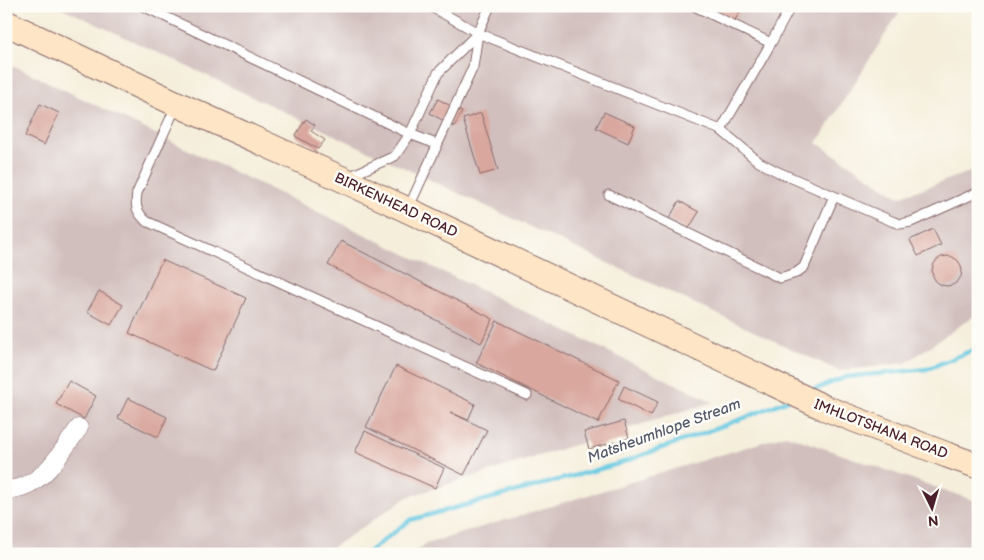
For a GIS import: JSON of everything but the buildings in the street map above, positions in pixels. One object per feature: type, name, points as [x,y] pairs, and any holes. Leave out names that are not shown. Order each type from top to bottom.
[{"type":"street","name":"BIRKENHEAD ROAD","points":[[6,23],[407,210],[785,390]]},
{"type":"street","name":"IMHLOTSHANA ROAD","points":[[785,390],[825,408],[978,466]]},
{"type":"street","points":[[6,490],[21,488],[38,478],[48,469],[79,428]]},
{"type":"lane","points":[[144,6],[410,134],[436,144]]},
{"type":"lane","points":[[430,6],[478,33],[721,130],[759,162],[894,222],[900,224],[911,222],[978,192]]},
{"type":"lane","points":[[407,210],[473,67],[478,33],[490,6]]},
{"type":"lane","points":[[694,6],[771,43]]},
{"type":"lane","points":[[721,130],[791,6]]},
{"type":"lane","points":[[342,180],[395,156],[410,134],[438,73],[478,33]]},
{"type":"lane","points":[[177,104],[137,193],[136,210],[146,221],[527,395]]},
{"type":"lane","points":[[609,194],[780,278],[796,273],[804,267],[834,196]]},
{"type":"shaded area","points":[[58,6],[903,6],[817,143],[899,197],[978,169],[978,313],[906,363],[839,371]]},
{"type":"shaded area","points":[[6,62],[713,402],[407,497],[323,554],[6,554]]},
{"type":"shaded area","points":[[786,435],[978,502],[978,554],[412,554],[426,544]]},
{"type":"waterway","name":"Matsheumhlope Stream","points":[[811,391],[846,377],[927,369],[978,348]]},
{"type":"waterway","name":"Matsheumhlope Stream","points":[[366,554],[410,520],[618,464],[788,400]]}]
